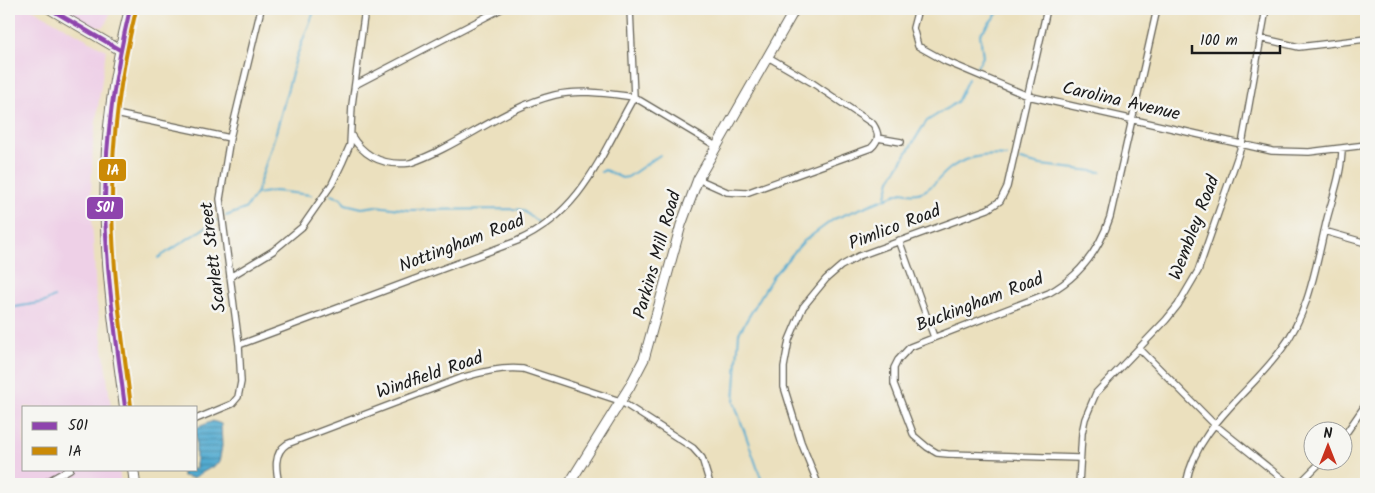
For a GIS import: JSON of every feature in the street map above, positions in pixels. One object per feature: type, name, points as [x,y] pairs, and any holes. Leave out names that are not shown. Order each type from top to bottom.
[{"type":"main road","points":[[125,406],[108,274],[106,226],[110,113],[120,50],[130,9]]},
{"type":"main road","points":[[133,470],[135,484]]},
{"type":"street","points":[[50,9],[120,50]]},
{"type":"street","name":"Scarlett Street","points":[[198,418],[227,408],[235,401],[241,382],[239,345],[220,199],[230,138],[260,9]]},
{"type":"street","points":[[230,277],[273,251],[308,220],[344,161],[348,151],[366,9]]},
{"type":"street","points":[[355,85],[502,9]]},
{"type":"street","points":[[630,9],[634,96]]},
{"type":"street","name":"Parkins Mill Road","points":[[569,484],[630,386],[649,346],[680,225],[698,179],[795,9]]},
{"type":"street","name":"Carolina Avenue","points":[[918,9],[912,28],[918,46],[945,61],[1028,96],[1272,151],[1292,153],[1366,145]]},
{"type":"street","name":"Pimlico Road","points":[[818,484],[785,396],[784,367],[794,326],[814,292],[841,266],[859,256],[899,240],[988,209],[1000,201],[1008,187],[1048,9]]},
{"type":"street","name":"Buckingham Road","points":[[1080,458],[937,453],[914,436],[896,391],[893,376],[898,360],[903,352],[934,336],[1036,299],[1059,288],[1079,272],[1088,261],[1106,232],[1156,9]]},
{"type":"street","name":"Wembley Road","points":[[1078,484],[1082,433],[1091,403],[1108,379],[1166,320],[1192,283],[1219,214],[1242,144],[1266,9]]},
{"type":"street","points":[[1260,38],[1299,47],[1366,39]]},
{"type":"street","points":[[698,179],[727,192],[746,193],[871,148],[878,138],[878,131],[873,124],[854,109],[768,57]]},
{"type":"street","points":[[350,135],[361,149],[379,161],[394,164],[410,163],[515,110],[548,97],[584,92],[634,96],[660,114],[716,146]]},
{"type":"street","name":"Nottingham Road","points":[[239,345],[517,241],[544,227],[563,212],[576,197],[634,96]]},
{"type":"street","points":[[110,113],[230,138]]},
{"type":"street","points":[[878,138],[900,142]]},
{"type":"street","points":[[1186,484],[1193,460],[1214,424],[1260,376],[1288,340],[1304,308],[1324,231],[1342,148]]},
{"type":"street","points":[[1324,231],[1366,243]]},
{"type":"street","points":[[899,240],[934,336]]},
{"type":"street","points":[[1139,348],[1214,424],[1290,484]]},
{"type":"street","name":"Windfield Road","points":[[279,484],[278,455],[279,451],[287,444],[477,374],[502,368],[523,369],[620,401],[688,443],[702,458],[710,484]]},
{"type":"street","points":[[1352,424],[1366,404]]},
{"type":"street","points":[[56,477],[60,470]]},
{"type":"street","points":[[43,484],[68,470]]},
{"type":"street","points":[[1299,484],[1313,470]]},
{"type":"shaded area","points":[[9,9],[32,9],[106,50],[93,143],[91,198],[96,297],[111,406],[22,406],[22,470],[119,470],[121,484],[9,484]]},
{"type":"shaded area","points":[[64,9],[111,9],[107,22],[103,27],[92,26]]},
{"type":"water","points":[[213,421],[221,424],[222,446],[219,463],[193,478],[183,476],[181,470],[198,470],[198,427]]},
{"type":"waterway","points":[[226,216],[245,209],[256,194],[277,129],[296,58],[315,9]]},
{"type":"waterway","points":[[976,68],[983,57],[980,34],[1001,9]]},
{"type":"waterway","points":[[886,196],[890,180],[922,128],[927,121],[957,102],[968,79]]},
{"type":"waterway","points":[[601,172],[605,170],[622,178],[628,177],[660,155]]},
{"type":"waterway","points":[[763,484],[734,402],[739,333],[773,276],[804,241],[834,219],[902,192],[919,193],[925,191],[952,167],[965,160],[992,155],[1006,156]]},
{"type":"waterway","points":[[1020,160],[1041,165],[1101,172]]},
{"type":"waterway","points":[[256,194],[275,191],[311,195]]},
{"type":"waterway","points":[[331,195],[341,198],[345,204],[362,208],[376,206],[408,210],[515,209],[522,210],[538,222]]},
{"type":"waterway","points":[[158,258],[217,220]]},
{"type":"waterway","points":[[9,308],[45,302],[54,297]]},
{"type":"transit line","name":"501","points":[[50,9],[120,50]]},
{"type":"transit line","name":"501","points":[[125,406],[109,276],[105,198],[107,150],[112,103],[130,9]]},
{"type":"transit line","name":"1A","points":[[131,406],[116,276],[112,224],[112,174],[118,104],[136,10]]}]
